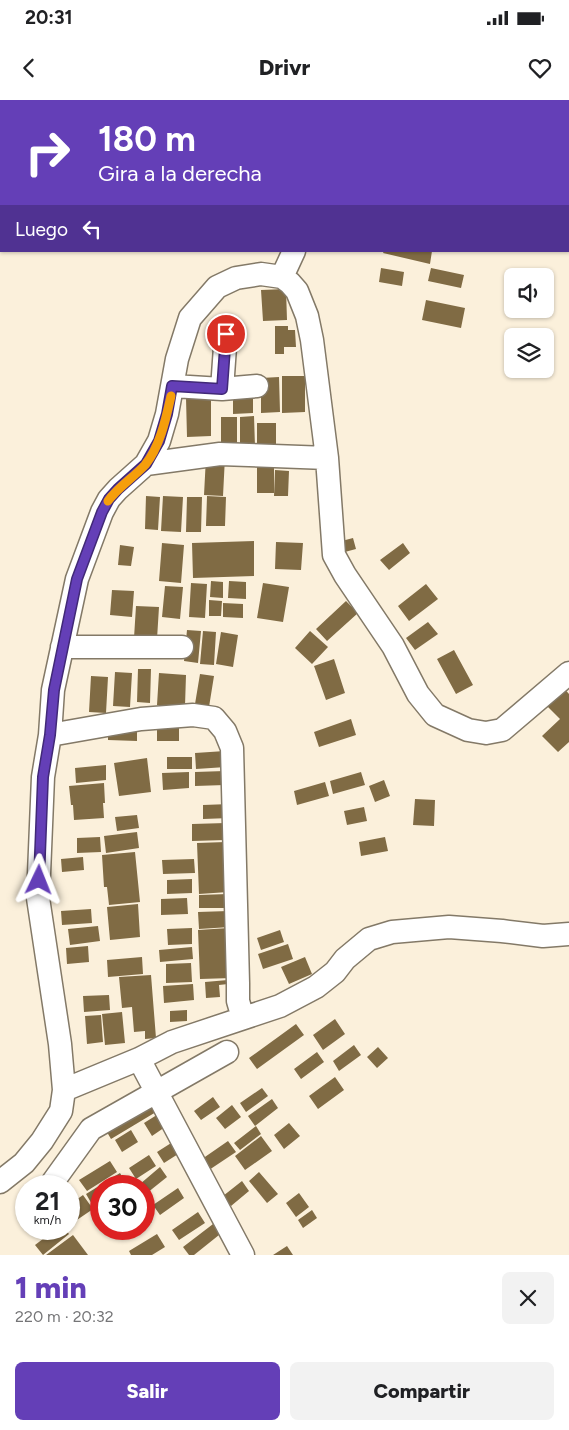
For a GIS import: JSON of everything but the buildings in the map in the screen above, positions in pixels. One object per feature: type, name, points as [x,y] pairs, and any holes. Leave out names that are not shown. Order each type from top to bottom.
[{"type":"street","points":[[282,277],[294,252]]},
{"type":"street","points":[[0,1182],[24,1163],[42,1141],[61,1111],[64,1090],[60,1044],[38,898],[43,777],[50,735],[54,690],[77,579],[102,512],[109,499],[146,464],[159,441],[167,414],[177,359],[190,318],[217,287],[236,278],[262,274],[282,277],[297,291],[312,340],[327,458],[334,555],[345,575],[393,646],[418,694],[435,715],[468,730],[486,734],[502,730],[569,673]]},
{"type":"street","points":[[222,389],[226,334]]},
{"type":"street","points":[[172,386],[222,389],[257,386]]},
{"type":"street","points":[[146,464],[220,454],[327,458]]},
{"type":"street","points":[[62,647],[182,647]]},
{"type":"street","points":[[50,735],[141,718],[193,715],[214,718],[225,731],[232,748],[238,1000],[243,1018]]},
{"type":"street","points":[[64,1090],[139,1059],[172,1042],[280,1006],[316,987],[335,972],[345,958],[368,939],[392,932],[449,927],[543,936],[569,934]]},
{"type":"street","points":[[58,1175],[91,1129],[227,1052]]},
{"type":"street","points":[[139,1059],[243,1255]]},
{"type":"slow traffic","points":[[108,501],[118,489],[146,464],[159,441],[171,396]]},
{"type":"route","points":[[39,880],[43,777],[50,735],[54,690],[77,579],[102,512],[109,499],[146,464],[159,441],[167,414],[172,386],[222,389],[226,334]]}]
